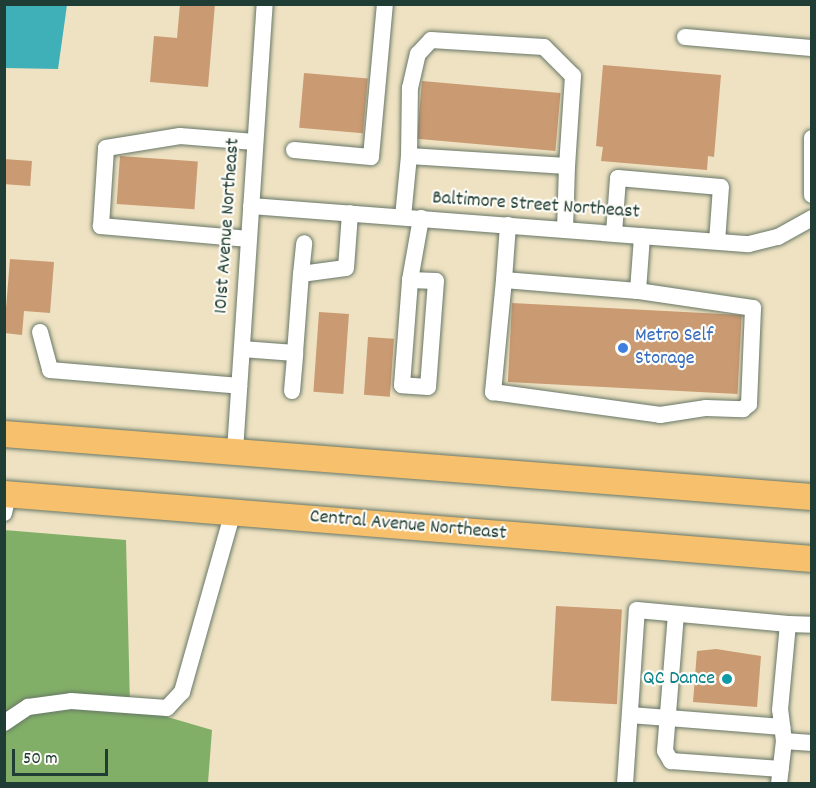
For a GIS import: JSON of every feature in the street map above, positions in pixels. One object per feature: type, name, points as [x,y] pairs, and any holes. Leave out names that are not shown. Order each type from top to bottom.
[{"type":"highway","points":[[4,434],[812,497]]},
{"type":"highway","name":"Central Avenue Northeast","points":[[6,500],[233,512],[812,559]]},
{"type":"street","name":"101st Avenue Northeast","points":[[235,451],[265,4]]},
{"type":"street","points":[[294,150],[371,157],[385,4]]},
{"type":"street","points":[[686,37],[812,48]]},
{"type":"street","points":[[403,217],[409,156],[410,88],[418,54],[431,40],[544,47],[573,76],[565,230]]},
{"type":"street","points":[[249,238],[101,226],[106,148],[180,136],[255,142]]},
{"type":"street","points":[[812,138],[812,195]]},
{"type":"street","points":[[409,156],[567,166]]},
{"type":"street","points":[[614,233],[618,178],[721,187],[717,241]]},
{"type":"street","name":"Baltimore Street Northeast","points":[[251,206],[749,244],[778,237],[812,218]]},
{"type":"street","points":[[302,274],[346,268],[351,213]]},
{"type":"street","points":[[410,280],[436,281],[428,387],[402,386],[410,280],[421,218]]},
{"type":"street","points":[[504,280],[638,291],[753,308],[749,404],[743,410],[706,408],[660,415],[494,392],[508,225]]},
{"type":"street","points":[[638,291],[642,236]]},
{"type":"street","points":[[292,391],[304,243]]},
{"type":"street","points":[[40,332],[50,370],[239,386]]},
{"type":"street","points":[[242,349],[295,352]]},
{"type":"street","points":[[4,723],[28,708],[60,702],[167,708],[182,692],[233,512]]},
{"type":"street","points":[[625,783],[637,610],[812,625]]},
{"type":"street","points":[[676,614],[665,751],[671,760],[780,776],[788,624]]},
{"type":"street","points":[[630,715],[669,718],[783,734],[812,743]]},
{"type":"green space","points":[[4,530],[126,540],[130,706],[212,730],[208,783],[5,783]]},
{"type":"water","points":[[5,4],[67,5],[58,69],[5,68]]},
{"type":"building","points":[[180,4],[215,4],[208,87],[150,82],[154,36],[177,38]]},
{"type":"building","points":[[603,65],[721,75],[714,157],[708,156],[707,170],[601,161],[603,147],[596,146]]},
{"type":"building","points":[[304,73],[368,79],[363,133],[299,128]]},
{"type":"building","points":[[422,81],[560,93],[555,151],[417,139]]},
{"type":"building","points":[[120,156],[198,161],[194,209],[117,204]]},
{"type":"building","points":[[4,159],[32,161],[30,186],[4,184]]},
{"type":"building","points":[[10,259],[54,262],[50,313],[24,311],[22,335],[4,333]]},
{"type":"building","name":"Metro Self Storage","points":[[512,303],[742,315],[738,394],[508,382]]},
{"type":"building","points":[[319,312],[349,314],[343,394],[313,392]]},
{"type":"building","points":[[368,337],[394,339],[390,397],[364,395]]},
{"type":"building","points":[[556,606],[622,609],[617,704],[551,701]]},
{"type":"building","name":"QC Dance","points":[[716,649],[761,656],[757,707],[693,702],[697,651]]},
{"type":"place","name":"Metro Self Storage","points":[[623,348]]},
{"type":"place","name":"QC Dance","points":[[727,679]]}]
